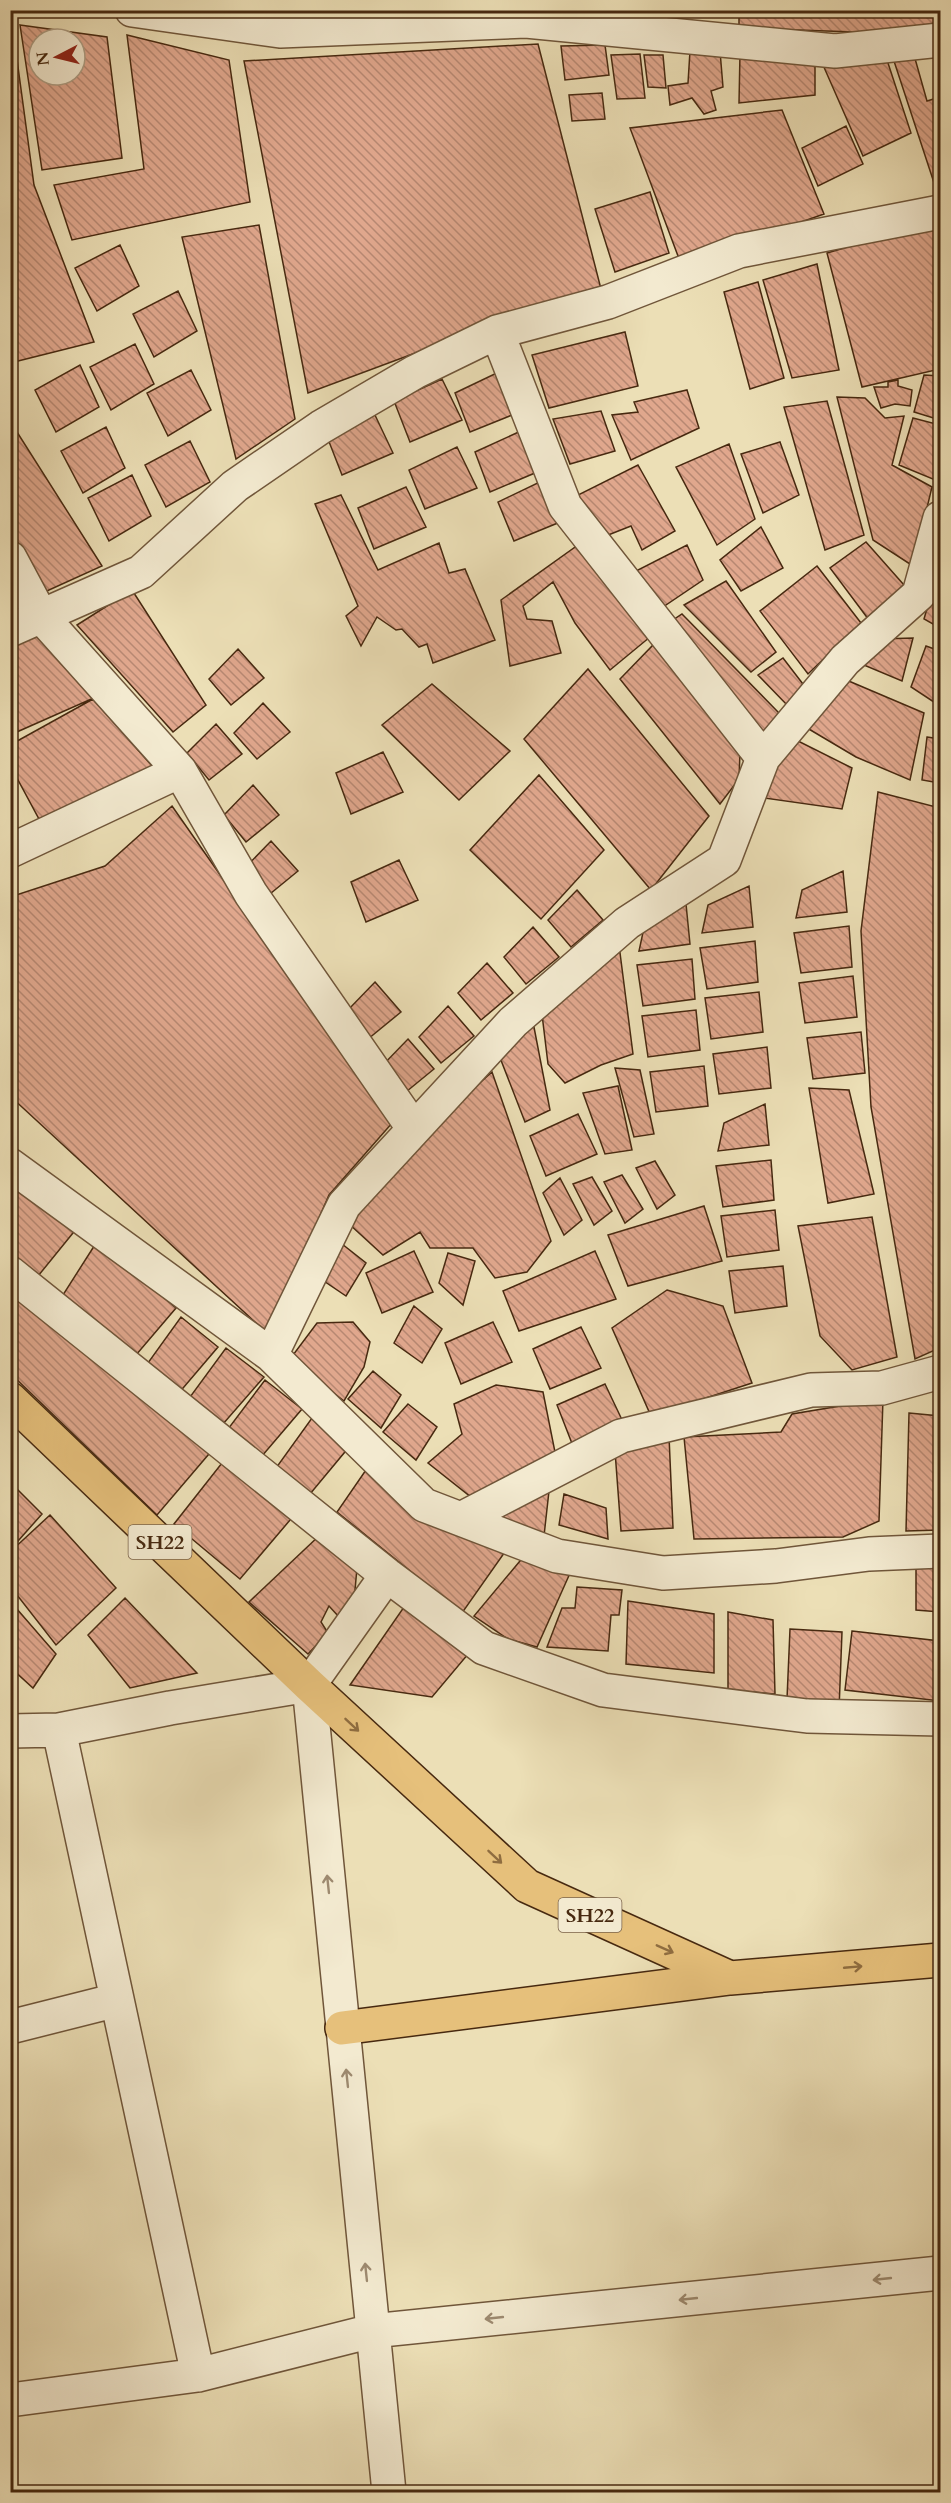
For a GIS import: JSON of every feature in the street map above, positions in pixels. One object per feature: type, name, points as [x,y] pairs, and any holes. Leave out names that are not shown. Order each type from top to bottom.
[{"type":"main road","name":"SH22","points":[[10,1399],[309,1685],[527,1886],[730,1978],[940,1959]]},
{"type":"main road","points":[[342,2028],[730,1978]]},
{"type":"street","points":[[132,10],[280,32],[526,21],[835,51],[940,40]]},
{"type":"street","points":[[10,630],[141,572],[235,486],[331,422],[415,372],[497,332],[608,302],[739,251],[940,212]]},
{"type":"street","points":[[497,332],[565,506],[763,758]]},
{"type":"street","points":[[271,1355],[344,1205],[513,1022],[627,923],[724,860],[763,758],[845,660],[919,594],[940,518]]},
{"type":"street","points":[[10,558],[41,616],[180,771],[251,894],[414,1129]]},
{"type":"street","points":[[10,851],[180,771]]},
{"type":"street","points":[[10,1165],[271,1355],[423,1505],[557,1556],[663,1573],[776,1566],[869,1554],[940,1551]]},
{"type":"street","points":[[10,1273],[387,1575],[484,1648],[603,1690],[807,1716],[940,1719]]},
{"type":"street","points":[[461,1519],[621,1436],[811,1390],[882,1388],[940,1372]]},
{"type":"street","points":[[387,1575],[309,1685],[389,2493]]},
{"type":"street","points":[[10,1731],[59,1730],[170,1708],[309,1685]]},
{"type":"street","points":[[59,1730],[198,2375]]},
{"type":"street","points":[[10,2026],[117,2000]]},
{"type":"street","points":[[10,2400],[198,2375],[372,2331],[940,2273]]},
{"type":"building","points":[[277,10],[327,10],[327,18]]},
{"type":"building","points":[[739,10],[940,10],[940,35],[739,28]]},
{"type":"building","points":[[20,25],[34,27],[27,27],[27,71]]},
{"type":"building","points":[[10,30],[13,30],[34,185],[94,342],[10,363]]},
{"type":"building","points":[[87,34],[107,37],[122,158],[42,170],[29,87],[87,87]]},
{"type":"building","points":[[127,35],[229,60],[250,202],[72,240],[54,185],[144,169]]},
{"type":"building","points":[[538,44],[601,289],[453,339],[308,393],[244,61]]},
{"type":"building","points":[[605,45],[609,75],[565,80],[561,46]]},
{"type":"building","points":[[690,51],[720,51],[723,87],[711,91],[716,110],[704,114],[692,98],[670,105],[668,86],[688,83]]},
{"type":"building","points":[[740,53],[815,56],[815,95],[739,103]]},
{"type":"building","points":[[640,54],[645,98],[617,99],[611,55]]},
{"type":"building","points":[[644,55],[663,55],[666,88],[648,87]]},
{"type":"building","points":[[892,55],[914,55],[927,101],[940,97],[940,201]]},
{"type":"building","points":[[887,60],[911,133],[863,156],[823,65]]},
{"type":"building","points":[[602,93],[605,119],[572,121],[569,95]]},
{"type":"building","points":[[782,110],[824,214],[681,264],[630,128]]},
{"type":"building","points":[[846,126],[863,164],[818,186],[802,148]]},
{"type":"building","points":[[650,192],[669,253],[615,272],[595,209]]},
{"type":"building","points":[[940,220],[940,369],[862,387],[827,253]]},
{"type":"building","points":[[259,225],[295,419],[236,459],[182,237]]},
{"type":"building","points":[[120,245],[139,286],[97,311],[75,268]]},
{"type":"building","points":[[817,264],[839,370],[792,378],[763,280]]},
{"type":"building","points":[[758,282],[784,378],[750,389],[724,292]]},
{"type":"building","points":[[178,291],[197,331],[154,357],[133,314]]},
{"type":"building","points":[[625,332],[638,386],[549,408],[532,355]]},
{"type":"building","points":[[135,344],[154,384],[111,410],[90,367]]},
{"type":"building","points":[[80,365],[99,407],[56,432],[35,390]]},
{"type":"building","points":[[191,370],[211,410],[168,436],[147,393]]},
{"type":"building","points":[[503,370],[522,411],[470,432],[455,393]]},
{"type":"building","points":[[924,375],[940,376],[940,420],[914,412]]},
{"type":"building","points":[[442,379],[462,420],[410,442],[394,401]]},
{"type":"building","points":[[898,380],[898,386],[912,390],[910,406],[895,404],[881,408],[874,387],[888,387],[888,382]]},
{"type":"building","points":[[687,390],[699,428],[631,460],[612,415],[638,412],[634,402]]},
{"type":"building","points":[[837,397],[865,398],[885,418],[904,416],[892,465],[932,487],[913,566],[873,540]]},
{"type":"building","points":[[827,401],[864,535],[825,550],[784,407]]},
{"type":"building","points":[[601,411],[615,451],[570,464],[553,419]]},
{"type":"building","points":[[374,413],[393,453],[342,475],[326,434]]},
{"type":"building","points":[[913,418],[940,425],[940,482],[899,465]]},
{"type":"building","points":[[10,421],[102,566],[38,595],[10,547]]},
{"type":"building","points":[[106,427],[125,468],[83,493],[61,451]]},
{"type":"building","points":[[523,430],[542,470],[490,492],[475,452]]},
{"type":"building","points":[[190,441],[210,482],[166,507],[145,465]]},
{"type":"building","points":[[780,442],[799,495],[763,513],[741,454]]},
{"type":"building","points":[[729,444],[755,519],[717,545],[676,467]]},
{"type":"building","points":[[457,447],[477,488],[425,509],[409,470]]},
{"type":"building","points":[[638,465],[675,531],[642,550],[631,526],[598,539],[578,495]]},
{"type":"building","points":[[132,475],[151,516],[109,541],[88,498]]},
{"type":"building","points":[[546,479],[565,520],[514,541],[498,502]]},
{"type":"building","points":[[406,487],[426,527],[374,549],[358,508]]},
{"type":"building","points":[[341,495],[378,570],[439,543],[449,573],[465,569],[495,640],[433,663],[427,644],[419,647],[402,629],[396,630],[377,617],[361,646],[346,616],[358,606],[315,504]]},
{"type":"building","points":[[761,527],[783,568],[741,591],[720,560]]},
{"type":"building","points":[[866,542],[904,585],[869,620],[830,568]]},
{"type":"building","points":[[578,545],[650,637],[610,670],[575,623],[553,582],[523,606],[527,619],[552,621],[561,653],[510,666],[501,600]]},
{"type":"building","points":[[687,545],[703,580],[660,609],[634,572]]},
{"type":"building","points":[[940,564],[940,628],[924,619]]},
{"type":"building","points":[[817,566],[861,623],[808,674],[760,611]]},
{"type":"building","points":[[726,581],[776,652],[751,672],[684,605]]},
{"type":"building","points":[[132,590],[206,705],[173,732],[77,625]]},
{"type":"building","points":[[682,614],[779,713],[762,737],[667,624]]},
{"type":"building","points":[[36,628],[96,697],[10,735],[10,642]]},
{"type":"building","points":[[913,638],[902,681],[859,663],[879,639]]},
{"type":"building","points":[[655,643],[740,752],[739,779],[720,804],[620,679]]},
{"type":"building","points":[[926,646],[940,651],[940,706],[911,687]]},
{"type":"building","points":[[238,649],[264,678],[231,705],[209,679]]},
{"type":"building","points":[[783,658],[806,688],[788,706],[758,675]]},
{"type":"building","points":[[588,669],[709,816],[651,890],[524,739]]},
{"type":"building","points":[[844,679],[924,713],[910,780],[856,757],[802,725]]},
{"type":"building","points":[[432,684],[510,751],[459,800],[382,725]]},
{"type":"building","points":[[93,699],[153,767],[39,819],[10,765],[10,745]]},
{"type":"building","points":[[263,703],[290,732],[257,759],[234,733]]},
{"type":"building","points":[[216,724],[242,754],[209,780],[187,753]]},
{"type":"building","points":[[790,737],[852,768],[842,809],[764,798]]},
{"type":"building","points":[[927,737],[940,739],[940,783],[922,780]]},
{"type":"building","points":[[383,752],[403,792],[351,814],[336,773]]},
{"type":"building","points":[[539,775],[604,850],[541,919],[470,850]]},
{"type":"building","points":[[253,785],[279,815],[246,842],[224,815]]},
{"type":"building","points":[[878,792],[940,808],[940,1351],[937,1349],[915,1359],[871,1107],[861,931]]},
{"type":"building","points":[[172,806],[393,1122],[329,1195],[269,1335],[10,1096],[10,897],[105,866]]},
{"type":"building","points":[[271,841],[298,871],[265,898],[242,871]]},
{"type":"building","points":[[399,860],[418,900],[366,922],[351,882]]},
{"type":"building","points":[[843,871],[847,912],[796,918],[802,890]]},
{"type":"building","points":[[749,886],[753,927],[702,933],[708,905]]},
{"type":"building","points":[[577,890],[603,920],[571,947],[548,920]]},
{"type":"building","points":[[686,904],[690,944],[639,951],[645,923]]},
{"type":"building","points":[[849,926],[852,967],[801,973],[794,933]]},
{"type":"building","points":[[533,927],[559,957],[526,984],[504,957]]},
{"type":"building","points":[[755,941],[758,982],[707,989],[700,948]]},
{"type":"building","points":[[619,945],[633,1054],[601,1065],[565,1083],[548,1064],[541,1006]]},
{"type":"building","points":[[692,959],[695,999],[643,1006],[637,965]]},
{"type":"building","points":[[487,963],[513,993],[481,1020],[458,993]]},
{"type":"building","points":[[853,976],[857,1017],[805,1023],[799,983]]},
{"type":"building","points":[[375,982],[401,1012],[368,1039],[346,1012]]},
{"type":"building","points":[[759,992],[763,1032],[711,1039],[705,998]]},
{"type":"building","points":[[448,1006],[474,1036],[441,1063],[419,1037]]},
{"type":"building","points":[[696,1010],[700,1050],[648,1057],[642,1016]]},
{"type":"building","points":[[533,1022],[550,1110],[525,1122],[497,1050]]},
{"type":"building","points":[[861,1032],[865,1073],[813,1079],[807,1038]]},
{"type":"building","points":[[408,1039],[434,1069],[401,1096],[379,1069]]},
{"type":"building","points":[[767,1047],[771,1088],[719,1094],[713,1054]]},
{"type":"building","points":[[704,1066],[708,1106],[656,1112],[650,1072]]},
{"type":"building","points":[[615,1068],[640,1070],[654,1134],[634,1137]]},
{"type":"building","points":[[492,1072],[551,1241],[527,1272],[495,1278],[473,1248],[430,1248],[420,1232],[383,1255],[348,1223],[412,1143]]},
{"type":"building","points":[[618,1086],[632,1150],[605,1154],[583,1093]]},
{"type":"building","points":[[809,1088],[849,1090],[874,1194],[828,1203]]},
{"type":"building","points":[[765,1104],[769,1145],[718,1151],[724,1123]]},
{"type":"building","points":[[578,1114],[597,1154],[546,1176],[530,1136]]},
{"type":"building","points":[[771,1160],[774,1200],[723,1207],[716,1166]]},
{"type":"building","points":[[655,1161],[675,1195],[657,1209],[636,1168]]},
{"type":"building","points":[[10,1168],[77,1228],[34,1281],[10,1258]]},
{"type":"building","points":[[622,1175],[643,1209],[625,1223],[604,1182]]},
{"type":"building","points":[[592,1177],[612,1211],[594,1225],[573,1184]]},
{"type":"building","points":[[560,1178],[582,1220],[564,1235],[543,1193]]},
{"type":"building","points":[[704,1206],[722,1261],[628,1286],[608,1235]]},
{"type":"building","points":[[775,1210],[779,1250],[727,1257],[721,1216]]},
{"type":"building","points":[[872,1217],[897,1357],[852,1370],[820,1336],[798,1226]]},
{"type":"building","points":[[98,1240],[176,1308],[136,1355],[61,1298]]},
{"type":"building","points":[[337,1240],[366,1263],[346,1296],[318,1277]]},
{"type":"building","points":[[414,1251],[433,1292],[382,1313],[366,1273]]},
{"type":"building","points":[[595,1251],[616,1299],[519,1331],[503,1291]]},
{"type":"building","points":[[448,1253],[475,1261],[463,1305],[439,1283]]},
{"type":"building","points":[[783,1266],[787,1306],[735,1313],[729,1271]]},
{"type":"building","points":[[10,1288],[214,1448],[157,1515],[10,1373]]},
{"type":"building","points":[[667,1290],[723,1306],[752,1383],[651,1416],[612,1328]]},
{"type":"building","points":[[414,1306],[442,1329],[422,1363],[394,1343]]},
{"type":"building","points":[[181,1317],[218,1347],[178,1394],[145,1367]]},
{"type":"building","points":[[353,1322],[370,1342],[364,1367],[344,1401],[290,1359],[317,1323]]},
{"type":"building","points":[[493,1322],[512,1362],[461,1384],[445,1343]]},
{"type":"building","points":[[581,1327],[601,1368],[550,1389],[533,1349]]},
{"type":"building","points":[[226,1348],[264,1377],[223,1424],[190,1397]]},
{"type":"building","points":[[373,1371],[401,1395],[381,1428],[348,1399]]},
{"type":"building","points":[[265,1380],[302,1409],[262,1456],[228,1429]]},
{"type":"building","points":[[605,1384],[624,1424],[573,1446],[557,1405]]},
{"type":"building","points":[[496,1385],[543,1392],[555,1452],[471,1497],[428,1463],[462,1434],[454,1404]]},
{"type":"building","points":[[883,1399],[879,1521],[843,1537],[694,1539],[684,1437],[781,1432],[792,1414]]},
{"type":"building","points":[[408,1404],[437,1427],[416,1460],[383,1432]]},
{"type":"building","points":[[909,1413],[940,1416],[940,1530],[906,1531]]},
{"type":"building","points":[[312,1418],[349,1447],[310,1494],[276,1468]]},
{"type":"building","points":[[669,1436],[673,1528],[621,1531],[615,1451]]},
{"type":"building","points":[[222,1463],[296,1513],[240,1579],[174,1524]]},
{"type":"building","points":[[368,1467],[507,1549],[462,1613],[337,1512]]},
{"type":"building","points":[[10,1482],[42,1514],[10,1550]]},
{"type":"building","points":[[549,1491],[544,1536],[495,1518]]},
{"type":"building","points":[[564,1494],[606,1508],[608,1539],[559,1525]]},
{"type":"building","points":[[50,1515],[116,1588],[56,1645],[10,1586],[10,1552]]},
{"type":"building","points":[[321,1534],[357,1568],[354,1601],[340,1618],[329,1606],[321,1622],[328,1633],[308,1654],[249,1602]]},
{"type":"building","points":[[525,1555],[571,1571],[537,1647],[508,1639],[474,1616]]},
{"type":"building","points":[[940,1559],[940,1612],[916,1610],[916,1561]]},
{"type":"building","points":[[577,1587],[622,1590],[619,1615],[611,1615],[608,1651],[547,1647],[562,1608],[575,1608]]},
{"type":"building","points":[[125,1598],[197,1673],[130,1688],[88,1635]]},
{"type":"building","points":[[10,1601],[56,1654],[33,1688],[12,1669],[10,1671]]},
{"type":"building","points":[[628,1601],[714,1614],[714,1673],[626,1664]]},
{"type":"building","points":[[404,1607],[469,1653],[432,1697],[350,1685]]},
{"type":"building","points":[[728,1612],[773,1620],[775,1694],[728,1690]]},
{"type":"building","points":[[790,1629],[842,1632],[839,1710],[787,1699]]},
{"type":"building","points":[[852,1631],[940,1641],[940,1701],[845,1690]]}]
